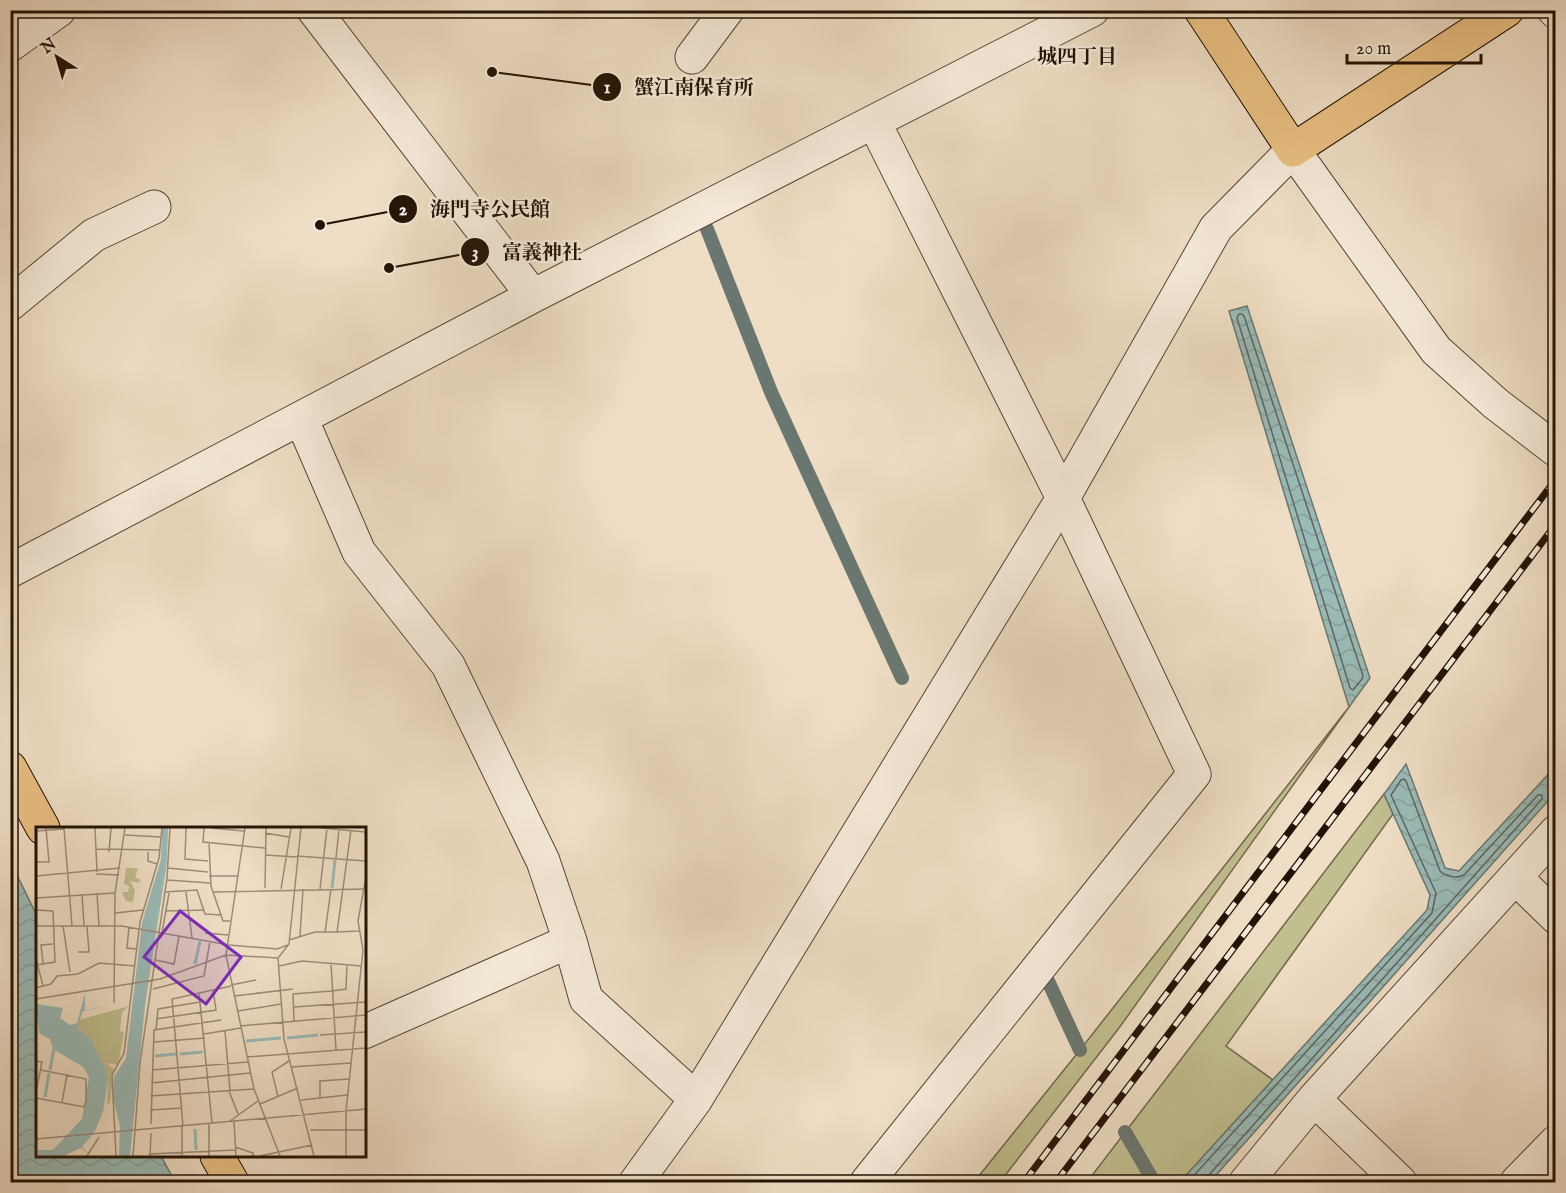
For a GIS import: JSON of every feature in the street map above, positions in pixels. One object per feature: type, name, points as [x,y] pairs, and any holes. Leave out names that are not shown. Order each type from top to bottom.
[{"type":"main road","points":[[1201,10],[1293,150],[1507,10]]},
{"type":"main road","points":[[10,768],[42,827]]},
{"type":"main road","points":[[218,1157],[232,1182]]},
{"type":"street","points":[[10,45],[59,10]]},
{"type":"street","points":[[314,10],[533,296]]},
{"type":"street","points":[[692,57],[727,10]]},
{"type":"street","points":[[10,572],[533,296],[1092,10]]},
{"type":"street","points":[[867,1182],[1194,774],[1063,498],[874,122]]},
{"type":"street","points":[[636,1182],[696,1099],[1063,498],[1215,228],[1293,150],[1436,350],[1495,403],[1556,450]]},
{"type":"street","points":[[10,304],[94,235],[154,207]]},
{"type":"street","points":[[301,418],[359,552],[448,664],[543,861],[570,940],[586,999],[696,1099]]},
{"type":"street","points":[[1246,1182],[1314,1099],[1556,832]]},
{"type":"street","points":[[1515,877],[1556,917]]},
{"type":"street","points":[[366,1031],[570,940]]},
{"type":"street","points":[[1314,1099],[1400,1182]]},
{"type":"street","points":[[1517,1182],[1556,1142]]},
{"type":"shaded area","points":[[1349,707],[1119,1028],[1000,1182],[974,1182],[1080,1050]]},
{"type":"shaded area","points":[[1384,794],[1393,814],[1226,1046],[1273,1080],[1180,1182],[1087,1182]]},
{"type":"water","points":[[1247,306],[1370,678],[1349,707],[1229,311]]},
{"type":"water","points":[[1406,764],[1445,868],[1459,871],[1555,767],[1555,793],[1210,1182],[1180,1182],[1427,910],[1430,895],[1384,794]]},
{"type":"water","points":[[11,863],[36,914],[36,1157],[162,1157],[175,1182],[11,1182]]},
{"type":"waterway","points":[[707,229],[771,392],[902,678]]},
{"type":"waterway","points":[[1048,981],[1080,1050]]},
{"type":"waterway","points":[[1125,1132],[1154,1182]]},
{"type":"railway","points":[[1024,1182],[1556,479]]},
{"type":"railway","points":[[1056,1182],[1556,524]]},
{"type":"place","name":"蟹江南保育所","points":[[492,72]]},
{"type":"place","name":"海門寺公民館","points":[[320,225]]},
{"type":"place","name":"富義神社","points":[[389,268]]},
{"type":"district","name":"城四丁目","points":[[1077,56]]}]
